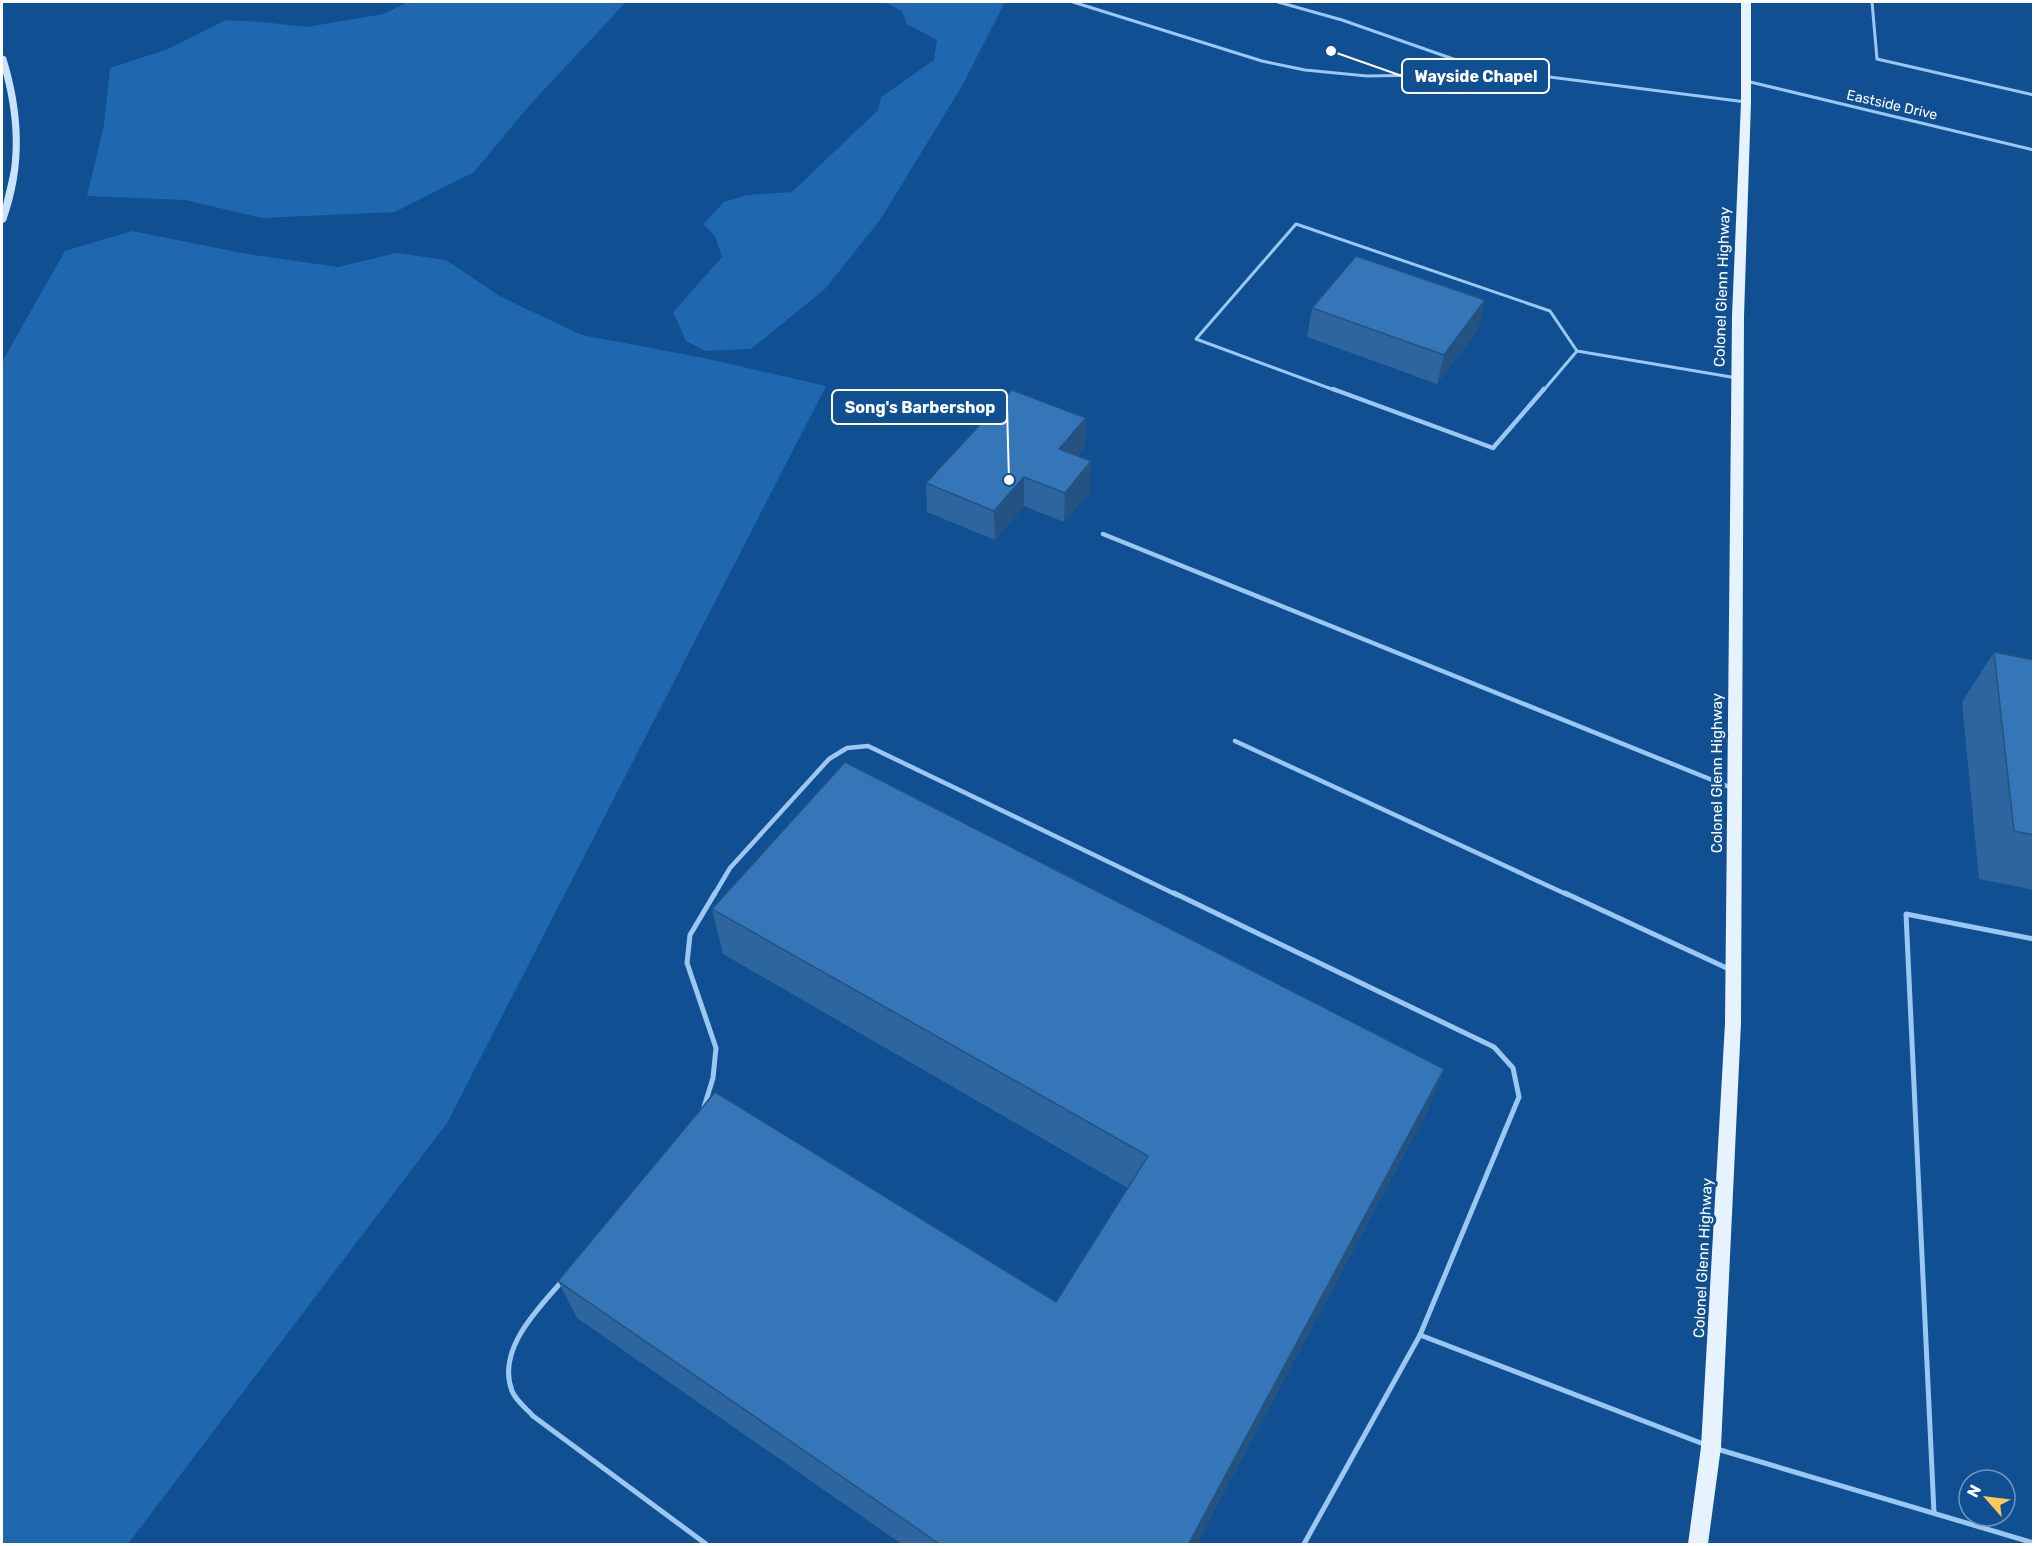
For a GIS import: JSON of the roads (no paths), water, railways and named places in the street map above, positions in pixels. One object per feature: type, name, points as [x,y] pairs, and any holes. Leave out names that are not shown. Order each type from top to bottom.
[{"type":"main road","name":"Colonel Glenn Highway","points":[[1698,1545],[1711,1447],[1733,1023],[1737,378],[1746,102],[1746,2]]},
{"type":"street","points":[[2,57],[16,110],[16,148],[13,184],[2,221]]},
{"type":"lane","points":[[1073,2],[1262,61],[1305,70],[1366,75],[1417,75],[1479,68]]},
{"type":"lane","points":[[1278,2],[1353,24],[1479,68],[1746,102]]},
{"type":"lane","points":[[1872,2],[1877,59],[2034,95]]},
{"type":"lane","name":"Eastside Drive","points":[[1746,81],[2034,150]]},
{"type":"lane","points":[[1577,351],[1493,448],[1196,339],[1296,224],[1550,310],[1577,351],[1737,378]]},
{"type":"lane","points":[[1103,534],[1734,789]]},
{"type":"lane","points":[[1235,741],[1733,972]]},
{"type":"lane","points":[[702,1111],[713,1078],[716,1048],[687,963],[690,935],[730,868],[829,759],[847,748],[868,746],[1494,1047],[1513,1068],[1519,1097],[1420,1335],[1304,1545]]},
{"type":"lane","points":[[1934,1513],[1906,914],[2034,939]]},
{"type":"lane","points":[[566,1277],[535,1312],[514,1345],[508,1370],[512,1391],[533,1416],[706,1545]]},
{"type":"lane","points":[[1420,1335],[1711,1447],[2034,1543]]},
{"type":"place","name":"Wayside Chapel","points":[[1331,51]]},
{"type":"place","name":"Song's Barbershop","points":[[1009,480]]}]
